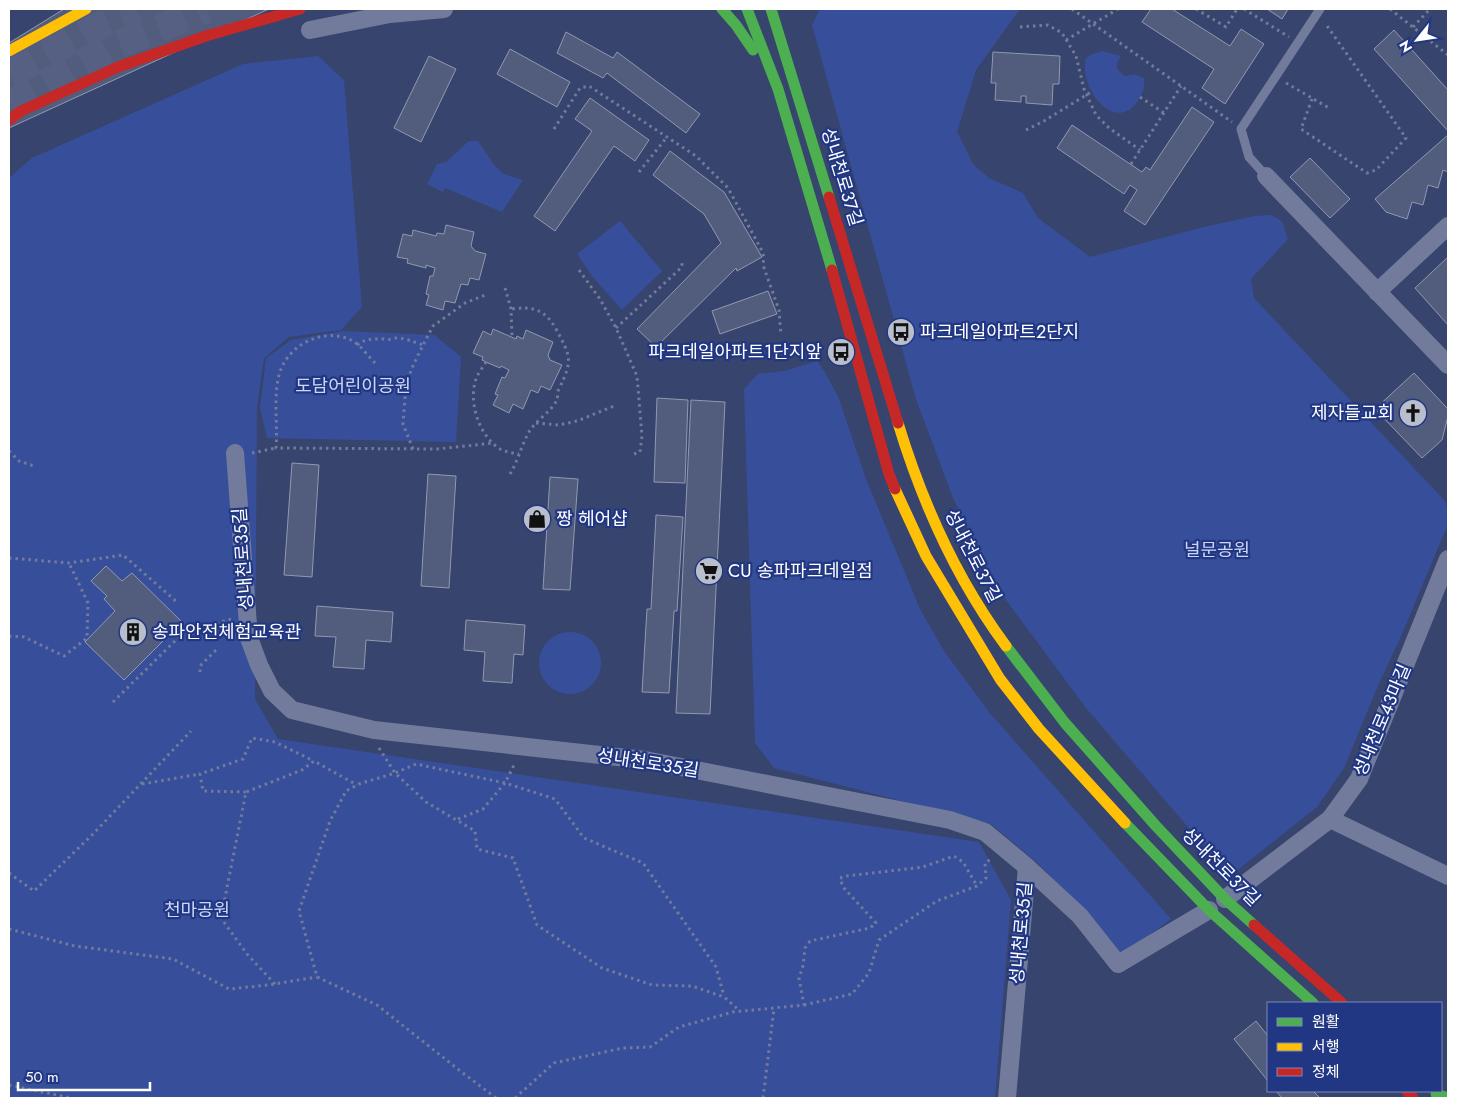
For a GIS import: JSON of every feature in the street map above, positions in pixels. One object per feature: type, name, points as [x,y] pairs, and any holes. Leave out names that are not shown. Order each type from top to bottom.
[{"type":"main road","points":[[9,51],[86,9]]},
{"type":"main road","points":[[9,120],[21,111],[118,67],[206,36],[300,9]]},
{"type":"main road","points":[[722,9],[747,40],[778,89]]},
{"type":"main road","name":"성내천로37길","points":[[747,9],[778,89],[845,314],[880,443],[901,504],[926,556],[1000,678],[1039,728],[1132,831],[1210,910],[1312,1002]]},
{"type":"main road","name":"성내천로37길","points":[[771,9],[912,468],[949,551],[985,617],[1065,722],[1156,826],[1225,899],[1341,1002]]},
{"type":"main road","points":[[784,51],[785,21]]},
{"type":"main road","points":[[845,314],[864,310]]},
{"type":"main road","name":"성내천로43마길","points":[[1210,910],[1225,899]]},
{"type":"main road","points":[[1436,1094],[1448,1098]]},
{"type":"street","points":[[310,30],[390,14],[444,9]]},
{"type":"street","points":[[1266,176],[1448,365]]},
{"type":"street","points":[[1377,292],[1448,226]]},
{"type":"street","name":"성내천로35길","points":[[235,457],[249,638],[259,665],[272,691],[292,710],[366,728],[646,760],[950,820],[985,832],[1027,867],[1007,1098]]},
{"type":"street","name":"성내천로43마길","points":[[1225,899],[1330,819],[1359,779],[1448,559]]},
{"type":"street","points":[[1330,819],[1447,873]]},
{"type":"street","points":[[1027,867],[1080,916],[1118,964],[1210,910]]},
{"type":"lane","points":[[1266,176],[1249,157],[1241,128],[1319,11]]},
{"type":"path","points":[[1072,9],[1241,128]]},
{"type":"path","points":[[1066,40],[1118,9]]},
{"type":"path","points":[[1196,9],[1226,27],[1237,9]]},
{"type":"path","points":[[1244,9],[1298,42]]},
{"type":"path","points":[[1390,9],[1448,55]]},
{"type":"path","points":[[1412,27],[1430,9]]},
{"type":"path","points":[[1312,99],[1301,128],[1367,173],[1376,170],[1406,138],[1319,11]]},
{"type":"path","points":[[1020,27],[1048,25],[1062,33],[1076,56],[1087,95],[1096,115],[1109,128],[1140,150]]},
{"type":"path","points":[[1275,77],[1329,108]]},
{"type":"path","points":[[554,129],[580,88],[589,86],[696,156],[728,188],[764,258],[763,265],[779,310],[781,335]]},
{"type":"path","points":[[1131,164],[1181,86]]},
{"type":"path","points":[[1026,130],[1044,122],[1091,92]]},
{"type":"path","points":[[1140,97],[1164,113]]},
{"type":"path","points":[[639,172],[667,137]]},
{"type":"path","points":[[616,328],[682,267],[682,260]]},
{"type":"path","points":[[579,270],[600,298],[616,328],[637,376],[642,436],[640,452],[634,454]]},
{"type":"path","points":[[505,288],[511,309],[512,337]]},
{"type":"path","points":[[413,449],[403,424],[404,398],[411,370],[433,326],[465,303],[488,294]]},
{"type":"path","points":[[510,474],[530,431],[557,400],[558,390],[568,368],[570,358],[566,346],[553,324],[539,310],[528,307],[511,309]]},
{"type":"path","points":[[276,448],[278,426],[277,391],[283,364],[294,350],[308,340],[326,335],[339,336],[354,342],[375,363]]},
{"type":"path","points":[[357,345],[364,340],[373,338],[386,340],[398,338],[413,341],[423,346]]},
{"type":"path","points":[[486,362],[476,379],[473,394],[476,419],[485,434],[500,449],[519,454]]},
{"type":"path","points":[[536,423],[559,425],[577,421],[614,406]]},
{"type":"path","points":[[235,457],[276,448],[437,449],[494,443]]},
{"type":"path","points":[[9,451],[20,460],[34,466]]},
{"type":"path","points":[[9,558],[69,563],[123,555],[177,602]]},
{"type":"path","points":[[9,636],[24,638],[64,656],[87,638],[88,604],[69,563]]},
{"type":"path","points":[[216,622],[226,620]]},
{"type":"path","points":[[113,702],[180,636]]},
{"type":"path","points":[[200,672],[200,666],[217,649]]},
{"type":"path","points":[[366,728],[395,773],[426,802],[475,830],[477,849],[513,858],[538,925],[602,968],[652,985],[692,986],[724,997],[741,1012]]},
{"type":"path","points":[[9,873],[34,891],[93,834],[191,731]]},
{"type":"path","points":[[140,784],[200,774],[243,759],[252,738],[275,742],[357,785]]},
{"type":"path","points":[[200,774],[203,791],[246,792],[302,770],[314,761]]},
{"type":"path","points":[[317,977],[299,911],[330,821],[346,791],[357,785],[416,764],[505,783],[555,800],[584,838],[643,863],[716,967],[724,997]]},
{"type":"path","points":[[458,819],[483,809],[505,783]]},
{"type":"path","points":[[246,792],[221,918],[247,954],[275,984]]},
{"type":"path","points":[[804,1005],[799,978],[803,966],[805,948],[810,941],[870,928],[876,923],[843,887],[840,878],[923,866],[954,856],[963,862],[977,886]]},
{"type":"path","points":[[515,1098],[554,1063],[622,1048],[650,1047],[679,1027],[741,1012],[804,1005],[852,994],[869,973],[879,940],[937,902],[977,886],[986,878],[985,863]]},
{"type":"path","points":[[9,928],[75,946],[173,959],[229,989],[317,977],[377,1005],[496,1098]]},
{"type":"path","points":[[763,1098],[774,1009]]},
{"type":"path","points":[[9,1085],[71,1098]]},
{"type":"green space","name":"널문공원","points":[[820,9],[1020,9],[976,70],[957,132],[973,164],[989,178],[1023,193],[1038,218],[1090,257],[1204,227],[1255,216],[1271,215],[1282,221],[1288,239],[1251,279],[1254,298],[1445,501],[1448,512],[1448,524],[1344,768],[1317,807],[1230,876],[1086,708],[997,588],[953,498],[916,399],[812,25]]},
{"type":"green space","points":[[1102,51],[1121,56],[1117,62],[1117,67],[1125,76],[1134,74],[1144,78],[1144,86],[1139,99],[1130,109],[1120,113],[1110,111],[1101,104],[1093,94],[1088,82],[1085,70],[1086,58]]},
{"type":"green space","name":"천마공원","points":[[318,56],[344,80],[362,307],[341,330],[289,337],[264,358],[257,407],[255,699],[278,739],[979,842],[1011,900],[995,1098],[9,1098],[9,178],[32,158],[243,64]]},
{"type":"green space","points":[[469,141],[478,141],[495,166],[504,174],[523,180],[502,212],[445,188],[443,192],[427,184],[437,164],[446,162]]},
{"type":"green space","points":[[620,221],[662,271],[622,310],[592,276],[577,254]]},
{"type":"green space","name":"도담어린이공원","points":[[343,331],[434,335],[461,357],[456,442],[267,438],[260,408],[266,358],[291,340]]},
{"type":"green space","points":[[817,361],[838,396],[866,479],[920,609],[944,651],[989,712],[1171,919],[1121,956],[1084,910],[1035,861],[991,824],[774,768],[755,743],[744,389],[758,374],[784,371]]},
{"type":"green space","points":[[570,632],[582,635],[592,641],[598,651],[601,663],[598,675],[592,685],[582,691],[570,694],[558,691],[548,685],[542,675],[539,663],[542,651],[548,641],[558,635]]},
{"type":"building","points":[[64,9],[269,9],[9,128],[9,43]]},
{"type":"building","points":[[1151,9],[1172,9],[1230,46],[1241,29],[1264,44],[1225,104],[1202,88],[1214,69],[1142,22]]},
{"type":"building","points":[[1267,9],[1288,9],[1282,19]]},
{"type":"building","points":[[1394,30],[1448,90],[1448,131],[1374,49]]},
{"type":"building","points":[[566,32],[613,58],[617,52],[700,114],[686,133],[607,73],[603,78],[557,53]]},
{"type":"building","points":[[510,49],[570,82],[557,107],[497,74]]},
{"type":"building","points":[[993,52],[1060,56],[1059,84],[1053,84],[1052,105],[1026,103],[1026,96],[1021,96],[1021,102],[995,100],[996,83],[991,83]]},
{"type":"building","points":[[429,56],[456,69],[421,142],[394,128]]},
{"type":"building","points":[[590,98],[649,140],[635,161],[614,146],[555,231],[534,216],[592,131],[575,119]]},
{"type":"building","points":[[1192,107],[1214,122],[1145,225],[1124,211],[1137,190],[1130,185],[1124,194],[1057,148],[1072,125],[1142,172],[1146,167],[1150,170]]},
{"type":"building","points":[[1448,135],[1448,172],[1443,170],[1438,188],[1428,185],[1423,205],[1412,202],[1407,219],[1386,212],[1375,199]]},
{"type":"building","points":[[670,151],[724,192],[762,257],[737,271],[736,268],[656,347],[637,329],[721,243],[704,214],[653,175]]},
{"type":"building","points":[[1310,158],[1350,199],[1330,218],[1290,177]]},
{"type":"building","points":[[446,225],[474,232],[471,246],[475,251],[486,254],[479,280],[470,278],[468,285],[461,284],[455,303],[445,301],[443,310],[426,305],[429,295],[426,294],[430,276],[433,276],[435,268],[426,265],[426,268],[407,263],[408,259],[397,257],[403,234],[412,236],[413,230],[436,236],[437,233],[444,234]]},
{"type":"building","points":[[1448,257],[1448,325],[1415,288]]},
{"type":"building","points":[[768,291],[777,314],[720,334],[712,311]]},
{"type":"building","points":[[493,329],[516,339],[517,336],[523,339],[526,330],[553,342],[548,355],[550,360],[562,365],[550,390],[541,386],[538,393],[531,390],[523,409],[513,404],[509,413],[493,405],[498,395],[495,394],[502,377],[505,378],[509,370],[486,362],[482,360],[483,357],[473,353],[483,331],[491,335]]},
{"type":"building","name":"제자들교회","points":[[1414,373],[1448,409],[1442,440],[1422,458],[1375,409]]},
{"type":"building","points":[[657,398],[688,400],[685,483],[654,482]]},
{"type":"building","points":[[691,400],[725,402],[710,714],[676,713]]},
{"type":"building","points":[[292,463],[319,465],[312,577],[284,575]]},
{"type":"building","points":[[428,474],[456,476],[449,588],[421,586]]},
{"type":"building","points":[[550,477],[578,479],[570,590],[543,589]]},
{"type":"building","points":[[656,515],[683,517],[677,611],[674,611],[669,693],[642,692],[647,609],[651,609]]},
{"type":"building","name":"송파안전체험교육관","points":[[106,566],[122,581],[132,573],[182,622],[124,680],[85,642],[115,611],[104,599],[107,596],[91,581]]},
{"type":"building","points":[[317,606],[393,612],[391,642],[366,640],[364,669],[333,667],[336,637],[315,636]]},
{"type":"building","points":[[466,620],[525,625],[523,655],[514,654],[512,683],[483,681],[485,652],[464,650]]},
{"type":"building","points":[[1256,1021],[1267,1035],[1267,1080],[1234,1039]]},
{"type":"building","points":[[1277,1092],[1314,1092],[1320,1098],[1282,1098]]},
{"type":"tunnel","points":[[9,74],[101,25],[137,9]]},
{"type":"tunnel","points":[[9,104],[110,48],[207,9]]},
{"type":"traffic: fast","points":[[722,9],[736,25],[753,50]]},
{"type":"traffic: fast","points":[[747,9],[778,89],[832,270]]},
{"type":"traffic: fast","points":[[771,9],[829,197]]},
{"type":"traffic: fast","points":[[1006,646],[1065,723],[1156,826],[1225,899],[1254,925]]},
{"type":"traffic: fast","points":[[1125,823],[1209,910],[1312,1002]]},
{"type":"traffic: fast","points":[[1436,1094],[1448,1098]]},
{"type":"traffic: slow","points":[[9,51],[86,9]]},
{"type":"traffic: slow","points":[[898,423],[918,482],[943,539],[972,594],[1006,646]]},
{"type":"traffic: slow","points":[[895,489],[926,556],[1000,679],[1039,729],[1125,823]]},
{"type":"traffic: jam","points":[[9,120],[21,111],[118,67],[206,36],[300,9]]},
{"type":"traffic: jam","points":[[829,197],[898,423]]},
{"type":"traffic: jam","points":[[832,270],[889,474],[895,489]]},
{"type":"traffic: jam","points":[[1254,925],[1341,1002]]},
{"type":"traffic: jam","points":[[1408,1092],[1413,1098]]},
{"type":"place","name":"파크데일아파트2단지","points":[[901,332]]},
{"type":"place","name":"파크데일아파트1단지앞","points":[[841,352]]},
{"type":"place","name":"제자들교회","points":[[1413,413]]},
{"type":"place","name":"짱 헤어샵","points":[[537,519]]},
{"type":"place","name":"CU 송파파크데일점","points":[[709,571]]},
{"type":"place","name":"송파안전체험교육관","points":[[133,632]]}]
